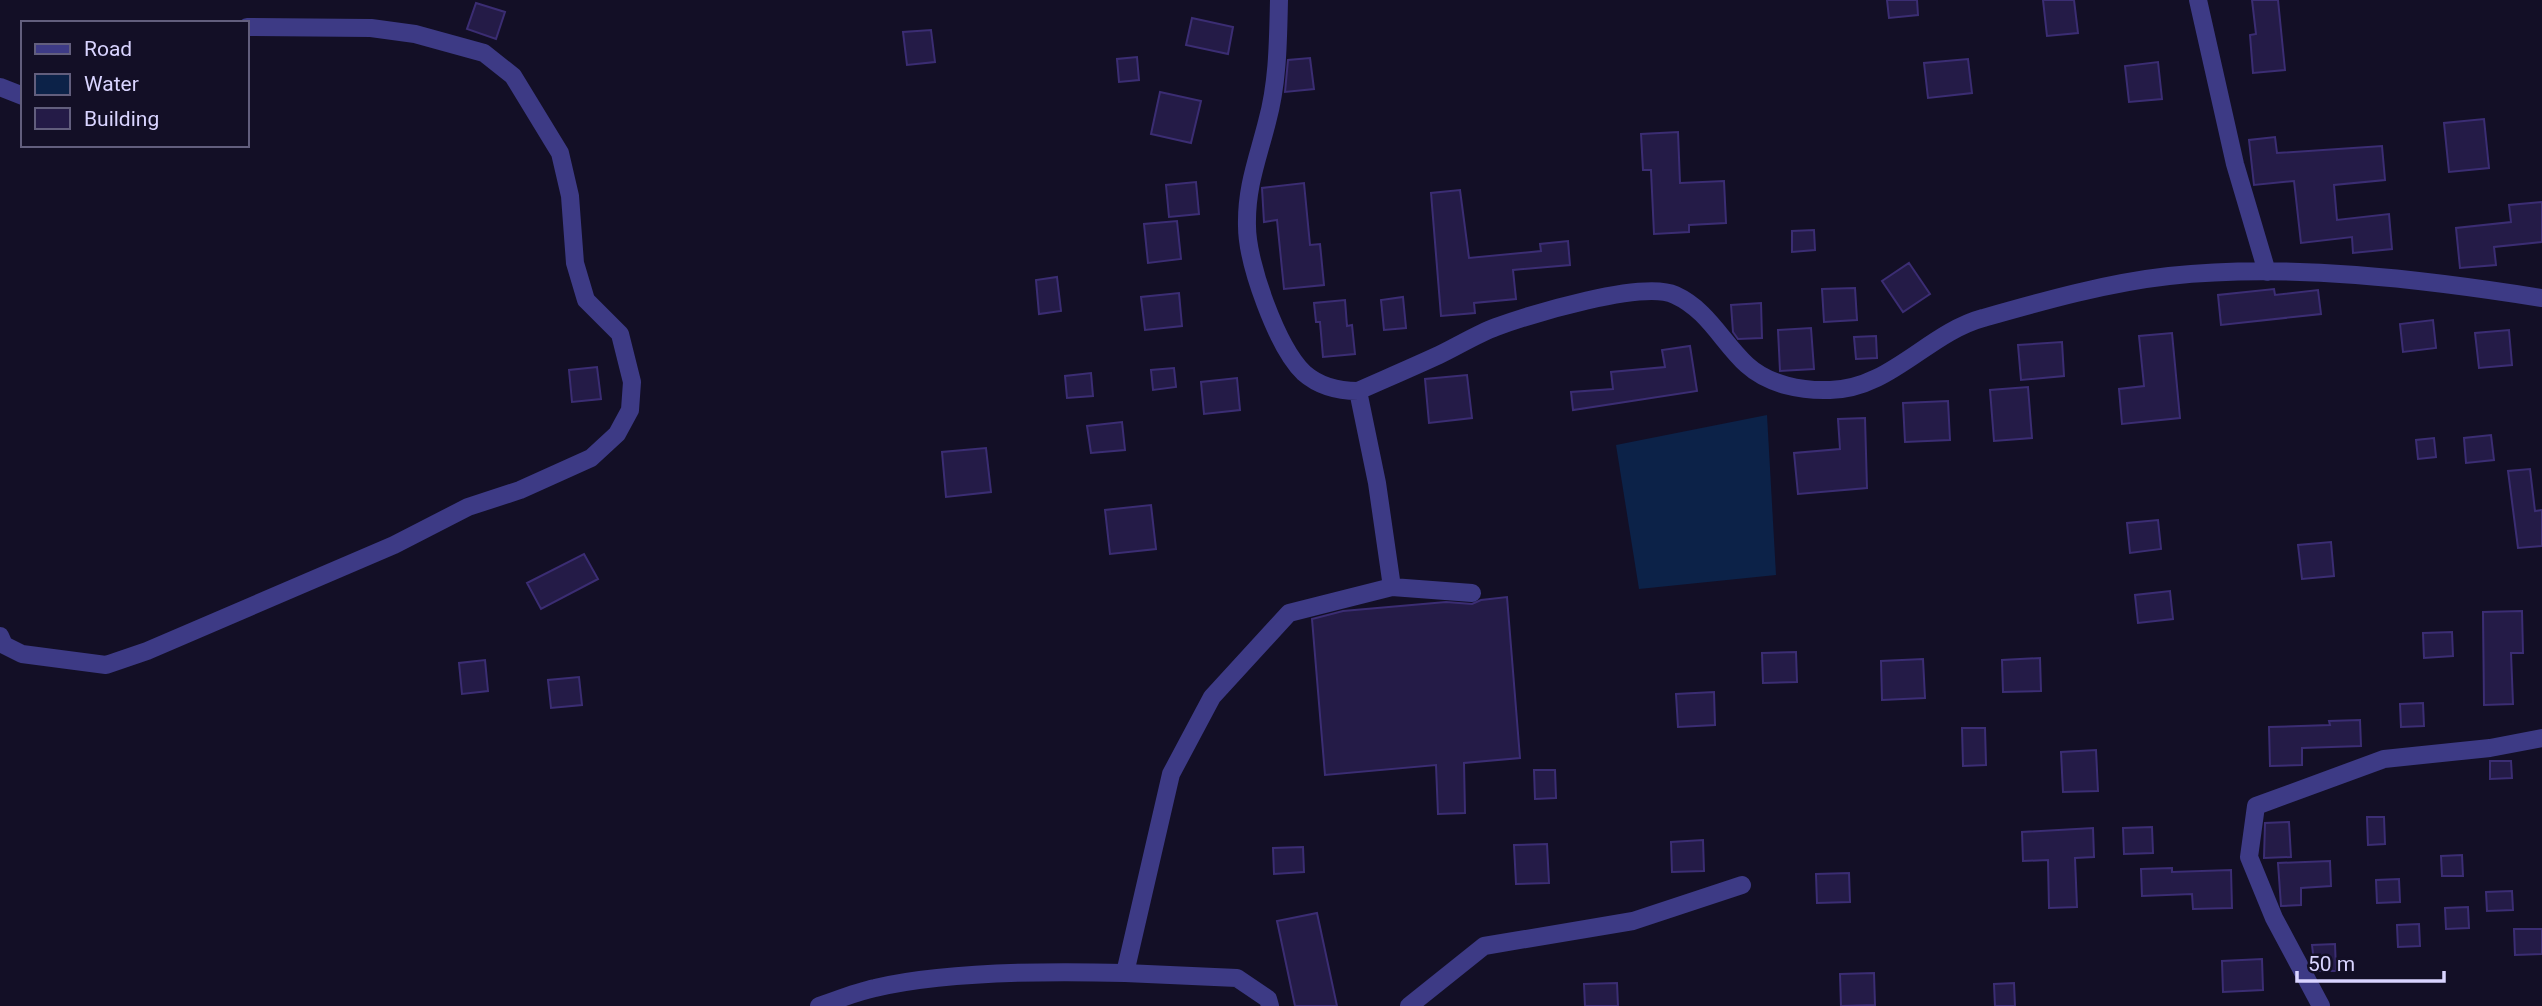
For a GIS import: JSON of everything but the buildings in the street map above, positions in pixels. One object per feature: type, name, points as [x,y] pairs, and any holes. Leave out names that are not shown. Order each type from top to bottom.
[{"type":"street","points":[[1279,0],[1277,66],[1268,121],[1252,167],[1246,228],[1258,281],[1274,326],[1304,373],[1334,390],[1358,391],[1495,327],[1599,299],[1653,288],[1675,295],[1706,316],[1748,367],[1788,387],[1832,390],[1870,383],[1966,322],[2055,298],[2168,276],[2267,272],[2451,284],[2542,298]]},
{"type":"street","points":[[2198,0],[2235,164],[2267,272]]},
{"type":"street","points":[[0,636],[4,645],[22,654],[106,665],[146,651],[394,545],[468,507],[520,490],[591,458],[617,434],[630,410],[632,382],[620,334],[586,300],[575,263],[570,196],[560,153],[513,76],[485,53],[415,34],[371,28],[248,27]]},
{"type":"street","points":[[0,87],[21,95]]},
{"type":"street","points":[[1358,391],[1377,483],[1392,587]]},
{"type":"street","points":[[1125,973],[1171,774],[1212,696],[1289,613],[1392,587],[1472,593]]},
{"type":"street","points":[[2322,1006],[2274,918],[2249,857],[2256,806],[2384,759],[2490,748],[2542,738]]},
{"type":"street","points":[[1409,1006],[1484,946],[1633,922],[1742,885]]},
{"type":"street","points":[[819,1006],[875,988],[942,979],[1073,971],[1237,978],[1268,999],[1270,1006]]},
{"type":"water","points":[[1767,415],[1776,575],[1639,589],[1616,445]]}]
